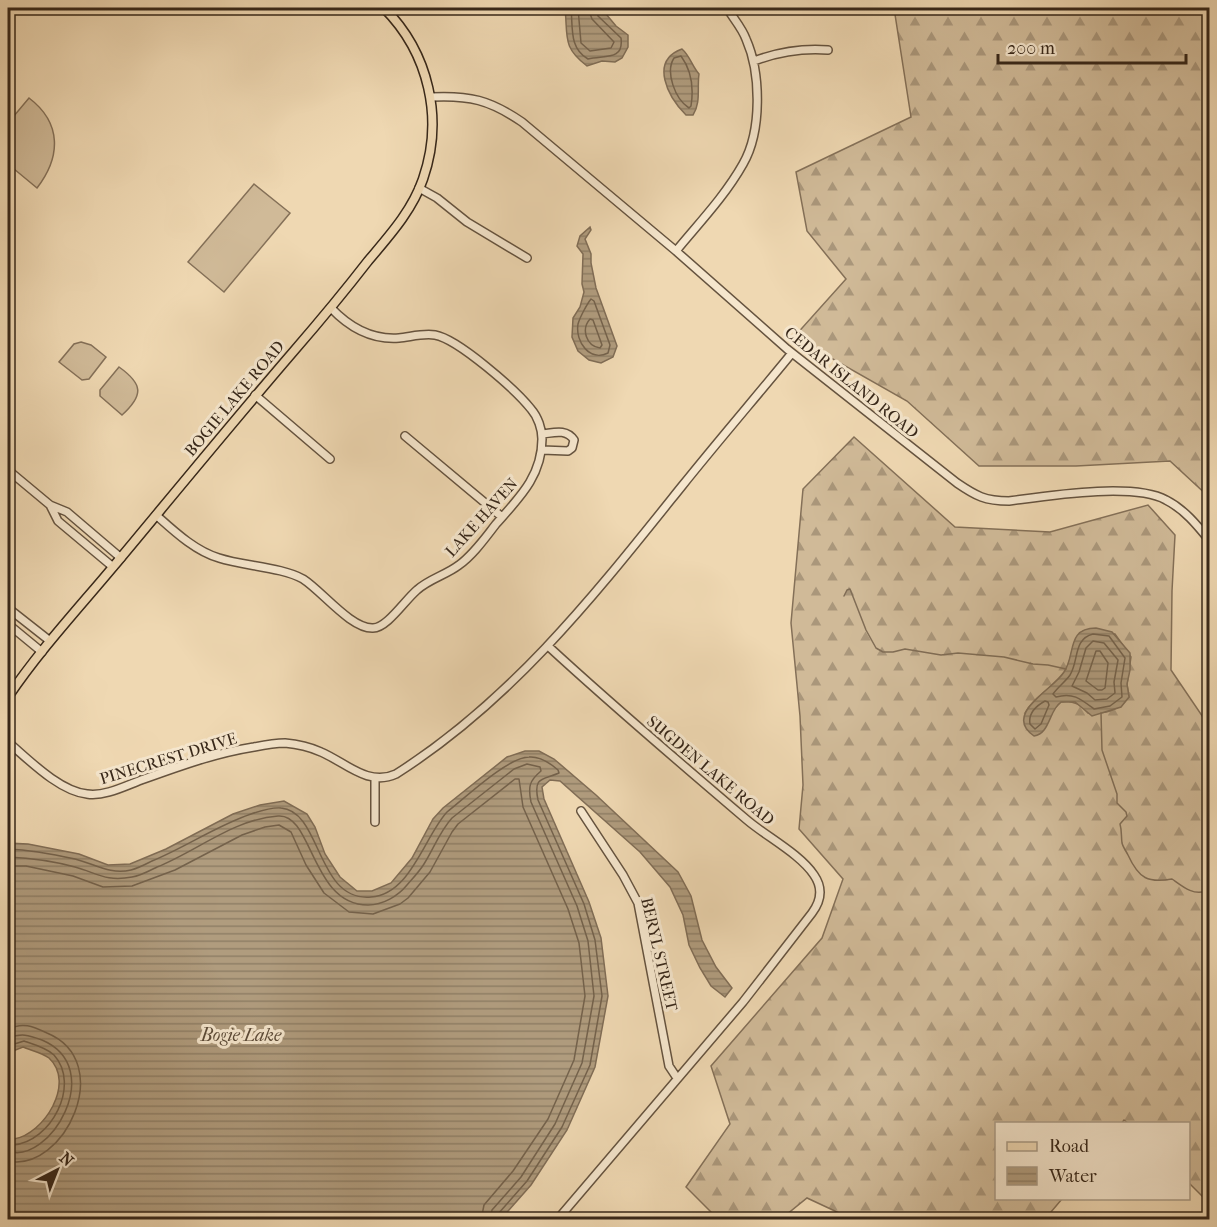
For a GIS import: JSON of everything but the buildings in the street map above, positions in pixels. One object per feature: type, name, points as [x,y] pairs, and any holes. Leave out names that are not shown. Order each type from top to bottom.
[{"type":"main road","name":"BOGIE LAKE ROAD","points":[[8,697],[50,641],[255,395],[331,308],[397,226],[419,188],[431,146],[433,123],[430,97],[415,49],[384,8]]},
{"type":"street","points":[[676,251],[723,194],[744,163],[755,131],[757,95],[754,61],[746,37],[727,8]]},
{"type":"street","points":[[754,61],[805,48],[828,50]]},
{"type":"street","name":"CEDAR ISLAND ROAD","points":[[430,97],[462,97],[484,101],[503,109],[522,122],[676,251],[792,353],[957,483],[977,496],[991,501],[1009,501],[1120,490],[1147,492],[1165,499],[1182,510],[1209,541]]},
{"type":"street","points":[[419,188],[437,198],[467,222],[527,258]]},
{"type":"street","name":"LAKE HAVEN","points":[[156,515],[186,540],[210,555],[301,578],[361,626],[375,628],[384,624],[418,589],[459,564],[502,518],[531,483],[538,468],[542,450],[542,434],[532,410],[474,357],[450,340],[435,335],[376,337],[353,327],[331,308]]},
{"type":"street","points":[[375,822],[375,778],[387,778],[413,763],[483,709],[514,681],[597,591],[792,353]]},
{"type":"street","points":[[255,395],[330,459]]},
{"type":"street","points":[[542,434],[565,432],[570,434],[574,440],[572,448],[568,451],[542,450]]},
{"type":"street","points":[[405,436],[502,518]]},
{"type":"street","points":[[8,470],[50,505],[67,512],[121,558]]},
{"type":"street","points":[[50,505],[58,521],[113,567]]},
{"type":"street","points":[[9,612],[50,641]]},
{"type":"street","points":[[8,624],[42,652]]},
{"type":"street","name":"SUGDEN LAKE ROAD","points":[[548,646],[747,820],[808,867],[820,885],[820,897],[812,913],[742,1002],[557,1220]]},
{"type":"street","name":"PINECREST DRIVE","points":[[8,742],[54,779],[87,795],[118,788],[231,751],[284,743],[315,749],[356,772],[375,778]]},
{"type":"street","name":"BERYL STREET","points":[[581,812],[623,875],[638,903],[669,1066],[677,1078]]},
{"type":"green space","points":[[894,8],[1209,8],[1209,497],[1170,461],[1076,466],[979,466],[907,401],[794,337],[846,279],[807,231],[796,172],[911,117]]},
{"type":"green space","points":[[29,98],[48,118],[54,141],[51,164],[37,188],[8,164],[8,123]]},
{"type":"green space","points":[[254,184],[290,213],[224,292],[188,262]]},
{"type":"green space","points":[[81,342],[91,345],[106,357],[89,379],[82,380],[59,362],[74,344]]},
{"type":"green space","points":[[119,367],[133,379],[138,390],[134,401],[122,415],[100,396],[100,390]]},
{"type":"green space","points":[[854,437],[955,527],[1050,532],[1148,505],[1175,535],[1171,670],[1209,726],[1209,1219],[1205,1219],[1207,1201],[1190,1184],[1190,1122],[1127,1122],[1124,1120],[1122,1122],[995,1122],[995,1200],[1061,1200],[1045,1219],[852,1219],[807,1198],[781,1219],[718,1219],[686,1187],[730,1124],[711,1066],[822,938],[843,879],[799,829],[803,785],[800,716],[791,623],[803,489]],"holes":[[[1083,631],[1115,634],[1131,657],[1127,684],[1129,697],[1111,711],[1088,713],[1081,705],[1068,701],[1061,702],[1052,711],[1025,713],[1033,702],[1064,673],[1073,645]]]},
{"type":"water","points":[[565,8],[601,8],[616,26],[628,35],[628,47],[622,58],[615,62],[602,61],[587,66],[579,59],[573,53],[568,41]]},
{"type":"water","points":[[682,49],[699,74],[698,100],[693,115],[686,115],[679,107],[665,80],[666,62]]},
{"type":"water","points":[[590,227],[591,230],[585,239],[591,254],[596,288],[617,346],[613,357],[601,363],[589,360],[578,351],[572,337],[573,318],[580,307],[584,292],[583,254],[577,246],[580,236]]},
{"type":"water","points":[[1096,628],[1112,632],[1130,653],[1127,684],[1129,697],[1121,707],[1092,716],[1075,702],[1061,702],[1043,731],[1034,736],[1026,728],[1024,719],[1027,711],[1033,702],[1064,672],[1073,644],[1080,632]]},
{"type":"water","name":"Bogie Lake","points":[[525,751],[539,751],[554,759],[678,872],[691,896],[702,940],[716,967],[732,988],[725,997],[711,986],[689,945],[683,915],[670,887],[640,852],[560,781],[550,780],[542,787],[544,799],[589,902],[601,938],[608,996],[595,1067],[567,1130],[531,1185],[501,1219],[8,1219],[8,1132],[14,1139],[36,1128],[53,1106],[58,1093],[59,1080],[56,1068],[46,1056],[23,1047],[8,1053],[8,843],[28,844],[79,854],[108,865],[130,864],[166,849],[233,814],[260,805],[284,801],[307,814],[315,827],[325,854],[340,877],[357,891],[372,891],[391,883],[412,858],[433,819],[443,808],[507,757]]},
{"type":"waterway","points":[[844,596],[850,589],[866,630],[876,648],[883,652],[905,649],[941,655],[958,653],[1004,657],[1066,669]]},
{"type":"waterway","points":[[1101,713],[1102,750],[1117,794],[1117,803],[1126,812],[1127,816],[1120,824],[1122,843],[1132,863],[1145,878],[1172,879],[1192,891],[1210,893]]}]
